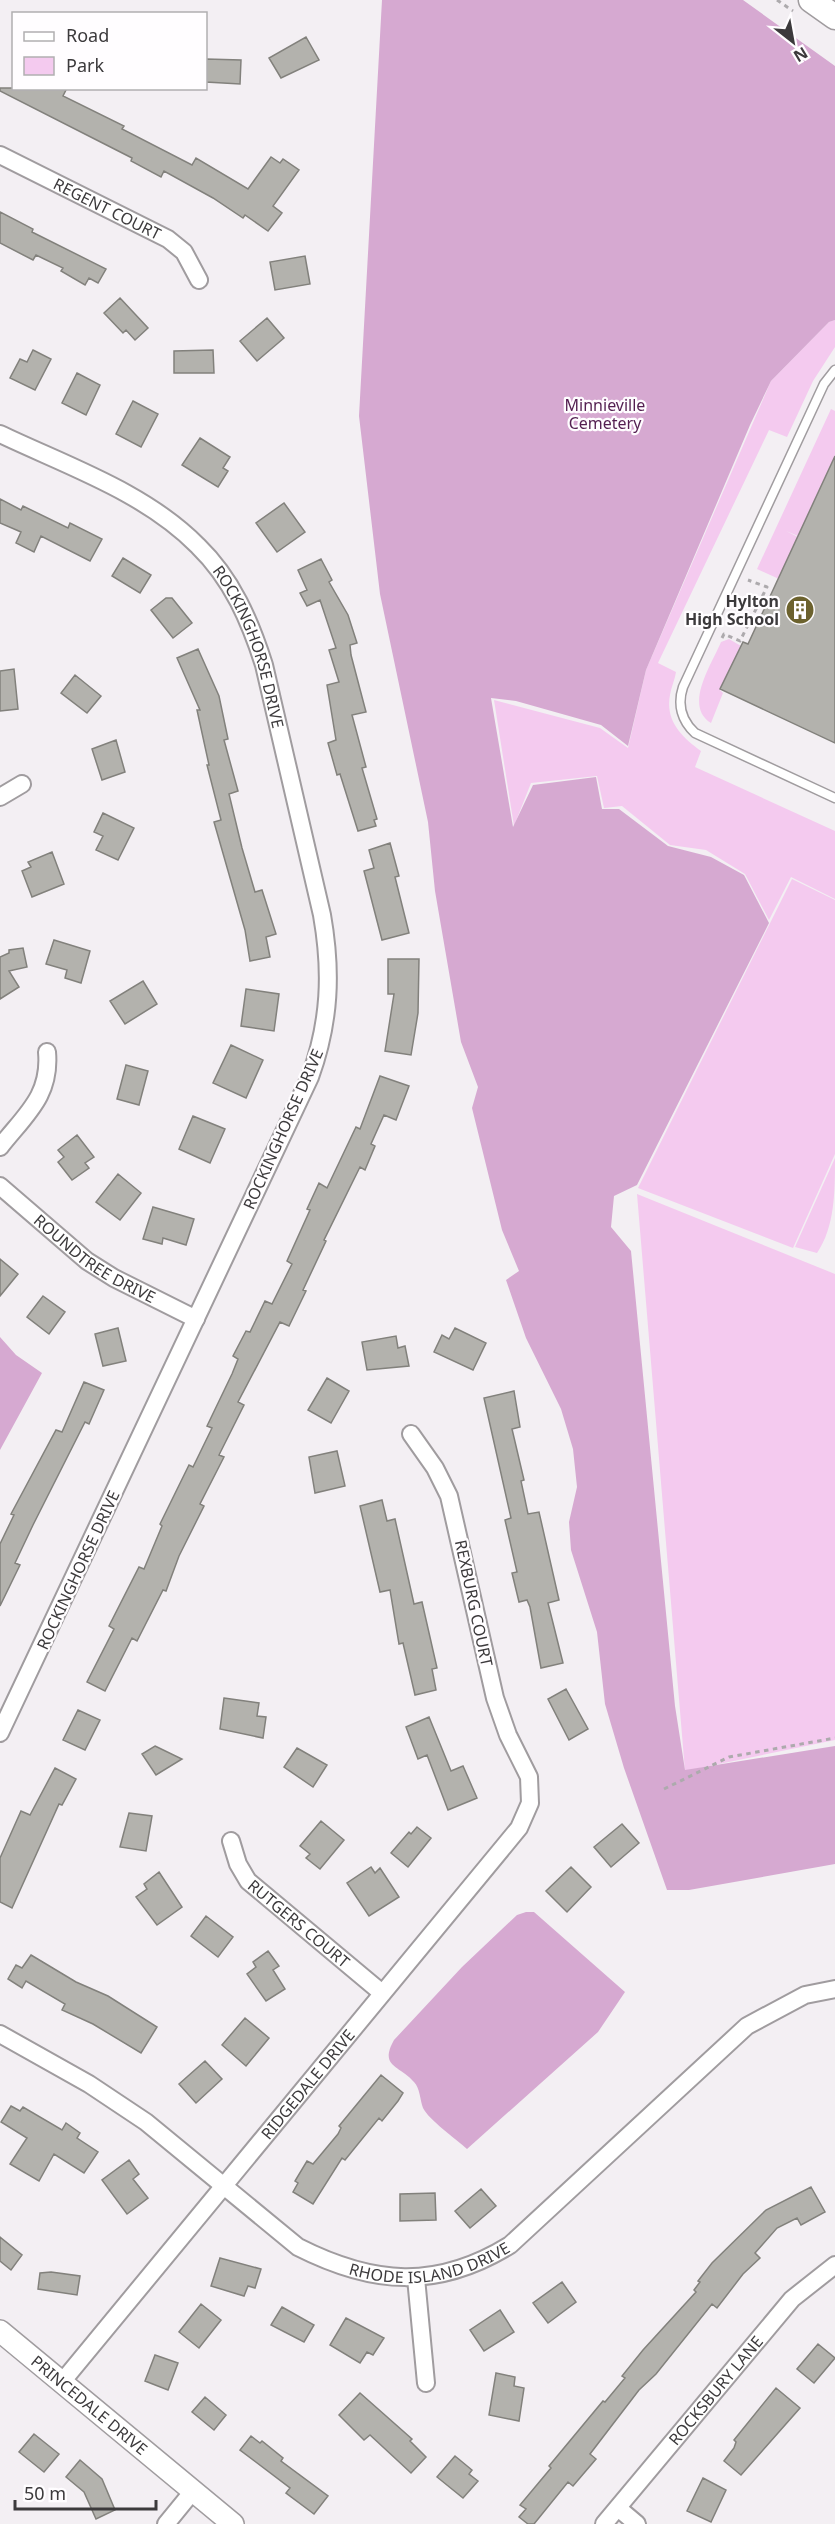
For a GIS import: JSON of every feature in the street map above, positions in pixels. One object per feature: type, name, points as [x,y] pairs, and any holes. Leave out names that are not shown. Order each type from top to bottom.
[{"type":"main road","points":[[811,0],[835,17]]},
{"type":"street","name":"REGENT COURT","points":[[0,155],[168,239],[184,252],[199,280]]},
{"type":"street","name":"ROCKINGHORSE DRIVE","points":[[0,434],[123,492],[158,514],[198,545],[235,595],[251,626],[264,665],[322,915],[328,954],[329,994],[319,1052],[310,1077],[0,1733]]},
{"type":"street","points":[[0,797],[22,784]]},
{"type":"street","points":[[0,1147],[42,1092],[48,1076],[47,1052]]},
{"type":"street","name":"ROUNDTREE DRIVE","points":[[0,1186],[87,1261],[114,1278],[196,1319]]},
{"type":"street","name":"REXBURG COURT","points":[[411,1434],[435,1468],[448,1496],[495,1698],[508,1735],[529,1777]]},
{"type":"street","name":"RIDGEDALE DRIVE","points":[[62,2382],[519,1827],[530,1803],[529,1777]]},
{"type":"street","name":"RUTGERS COURT","points":[[231,1841],[238,1864],[248,1881],[382,1993]]},
{"type":"street","name":"RHODE ISLAND DRIVE","points":[[0,2034],[114,2099],[146,2122],[288,2240],[326,2261],[355,2271],[386,2277],[416,2278],[465,2268],[510,2245],[747,2025],[805,1995],[835,1989]]},
{"type":"street","name":"ROCKSBURY LANE","points":[[604,2524],[792,2299],[835,2265]]},
{"type":"street","points":[[416,2278],[426,2383]]},
{"type":"street","name":"PRINCEDALE DRIVE","points":[[0,2331],[233,2524]]},
{"type":"street","points":[[166,2524],[193,2491]]},
{"type":"street","points":[[618,2508],[637,2524]]},
{"type":"lane","points":[[835,370],[821,391],[683,687],[680,704],[682,714],[695,733],[835,798]]},
{"type":"path","points":[[719,644],[724,634],[740,641],[767,587],[748,580],[753,570]]},
{"type":"path","points":[[664,1789],[729,1757],[835,1738]]},
{"type":"green space","name":"Minnieville Cemetery","points":[[382,0],[743,0],[835,66],[835,320],[829,322],[771,381],[750,425],[646,670],[628,746],[601,725],[516,701],[491,698],[513,827],[533,785],[596,777],[602,809],[619,809],[668,846],[711,857],[744,875],[769,923],[637,1185],[614,1196],[611,1227],[631,1251],[675,1706],[685,1770],[835,1746],[835,1864],[689,1890],[667,1890],[624,1768],[605,1704],[597,1632],[571,1550],[569,1522],[577,1487],[573,1449],[561,1409],[526,1338],[506,1280],[519,1271],[502,1230],[472,1108],[478,1087],[461,1042],[435,891],[428,822],[380,594],[359,416]]},
{"type":"green space","points":[[835,320],[835,347],[813,381],[787,437],[769,430],[658,663],[676,672],[670,695],[670,713],[682,734],[701,751],[695,767],[835,831],[835,899],[791,877],[769,920],[745,874],[706,850],[670,845],[622,806],[604,808],[597,776],[531,783],[514,826],[494,700],[600,728],[628,748],[646,670],[771,381],[829,322]]},
{"type":"green space","points":[[831,409],[835,411],[835,455],[798,536],[786,531],[798,537],[779,579],[757,569]]},
{"type":"green space","points":[[729,639],[741,646],[720,690],[723,693],[711,723],[703,716],[699,706],[699,696],[706,673],[721,642]]},
{"type":"green space","points":[[792,879],[835,900],[835,1154],[793,1248],[638,1188]]},
{"type":"green space","points":[[835,1158],[833,1208],[823,1243],[817,1253],[795,1247]]},
{"type":"green space","points":[[637,1194],[835,1274],[835,1740],[685,1771]]},
{"type":"green space","points":[[0,1337],[16,1355],[42,1373],[0,1450]]},
{"type":"green space","points":[[534,1912],[625,1992],[598,2032],[467,2149],[426,2113],[416,2085],[390,2061],[390,2049],[394,2040],[462,1967],[517,1915]]},
{"type":"building","points":[[306,37],[319,60],[281,78],[269,58]]},
{"type":"building","points":[[207,59],[241,60],[240,84],[207,82]]},
{"type":"building","points":[[0,88],[66,90],[63,96],[124,126],[122,129],[192,165],[196,158],[248,189],[271,157],[280,163],[283,159],[299,170],[273,206],[282,213],[268,231],[245,215],[243,218],[213,198],[164,171],[161,177],[131,161],[132,158],[0,91]]},
{"type":"building","points":[[0,212],[33,229],[32,232],[106,269],[98,283],[89,278],[85,285],[61,271],[63,268],[36,255],[33,260],[0,243]]},
{"type":"building","points":[[305,256],[310,284],[275,290],[270,262]]},
{"type":"building","points":[[120,298],[148,328],[135,340],[126,330],[123,333],[104,313]]},
{"type":"building","points":[[267,318],[284,338],[257,361],[240,341]]},
{"type":"building","points":[[33,350],[51,359],[35,390],[10,378],[20,359],[27,362]]},
{"type":"building","points":[[213,350],[214,373],[174,373],[174,351]]},
{"type":"building","points":[[77,373],[100,385],[86,415],[62,403]]},
{"type":"building","points":[[133,401],[158,414],[141,447],[116,434]]},
{"type":"building","points":[[200,438],[230,457],[223,468],[228,471],[218,487],[182,465]]},
{"type":"building","name":"Hylton High School","points":[[835,456],[835,743],[720,689],[743,642],[748,644]]},
{"type":"building","points":[[0,499],[21,510],[23,506],[68,528],[70,523],[102,539],[90,561],[41,536],[34,552],[16,543],[21,532],[0,523]]},
{"type":"building","points":[[284,503],[305,532],[277,552],[256,523]]},
{"type":"building","points":[[123,558],[151,575],[140,593],[112,576]]},
{"type":"building","points":[[321,559],[332,580],[329,582],[348,615],[357,643],[350,645],[351,655],[366,712],[352,715],[366,767],[362,768],[377,819],[374,820],[376,826],[358,831],[340,774],[337,775],[328,743],[336,740],[327,685],[339,682],[329,650],[336,648],[320,600],[307,606],[300,593],[307,590],[298,570]]},
{"type":"building","points":[[166,598],[172,598],[192,623],[173,638],[151,610]]},
{"type":"building","points":[[198,649],[219,696],[228,739],[224,740],[238,791],[229,794],[242,848],[255,892],[262,890],[276,934],[266,937],[270,957],[250,961],[245,930],[214,822],[221,820],[207,765],[209,765],[197,710],[200,710],[177,658]]},
{"type":"building","points":[[14,669],[18,709],[0,711],[0,671]]},
{"type":"building","points":[[75,675],[101,696],[87,713],[61,693]]},
{"type":"building","points":[[116,740],[125,772],[102,780],[92,749]]},
{"type":"building","points":[[103,813],[134,828],[118,860],[96,850],[103,836],[94,832]]},
{"type":"building","points":[[390,843],[399,876],[395,877],[409,933],[382,940],[364,871],[374,868],[369,850]]},
{"type":"building","points":[[52,852],[64,884],[32,897],[22,871],[31,867],[28,862]]},
{"type":"building","points":[[54,940],[90,951],[81,983],[65,978],[67,970],[46,964]]},
{"type":"building","points":[[23,948],[27,967],[9,971],[19,987],[0,999],[0,957],[9,953],[9,950]]},
{"type":"building","points":[[388,959],[419,959],[418,1013],[411,1055],[385,1051],[394,994],[388,994]]},
{"type":"building","points":[[143,981],[157,1004],[125,1024],[110,1001]]},
{"type":"building","points":[[246,989],[279,994],[274,1031],[241,1026]]},
{"type":"building","points":[[231,1045],[263,1060],[246,1098],[213,1083]]},
{"type":"building","points":[[126,1065],[148,1071],[139,1105],[117,1099]]},
{"type":"building","points":[[380,1076],[409,1086],[396,1120],[384,1115],[371,1144],[375,1146],[365,1170],[360,1167],[324,1240],[326,1241],[303,1290],[306,1291],[289,1326],[280,1322],[238,1402],[244,1405],[219,1455],[224,1457],[200,1504],[204,1506],[179,1556],[166,1591],[163,1590],[137,1641],[132,1638],[105,1691],[87,1682],[114,1629],[109,1626],[139,1567],[144,1569],[162,1526],[160,1524],[189,1465],[193,1467],[212,1428],[207,1426],[238,1359],[233,1356],[246,1331],[250,1332],[265,1301],[272,1304],[292,1264],[287,1261],[310,1210],[307,1209],[319,1183],[327,1188],[356,1127],[360,1129]]},
{"type":"building","points":[[193,1116],[225,1129],[210,1163],[179,1149]]},
{"type":"building","points":[[77,1135],[94,1157],[85,1163],[89,1168],[72,1180],[58,1162],[64,1157],[58,1150]]},
{"type":"building","points":[[118,1174],[141,1193],[120,1220],[96,1202]]},
{"type":"building","points":[[153,1207],[194,1219],[186,1245],[163,1238],[162,1244],[143,1239]]},
{"type":"building","points":[[0,1259],[18,1274],[0,1296]]},
{"type":"building","points":[[43,1296],[65,1312],[49,1334],[27,1317]]},
{"type":"building","points":[[118,1328],[126,1361],[103,1366],[95,1334]]},
{"type":"building","points":[[455,1328],[486,1343],[473,1370],[434,1352],[442,1335],[449,1339]]},
{"type":"building","points":[[396,1336],[398,1348],[405,1346],[409,1366],[367,1370],[362,1342]]},
{"type":"building","points":[[327,1378],[349,1391],[331,1423],[308,1410]]},
{"type":"building","points":[[84,1382],[104,1390],[89,1424],[85,1422],[33,1525],[15,1563],[20,1565],[0,1606],[0,1544],[14,1515],[11,1514],[56,1430],[62,1432]]},
{"type":"building","points":[[514,1391],[520,1427],[512,1429],[524,1480],[521,1481],[528,1514],[539,1512],[559,1600],[548,1603],[563,1663],[541,1668],[530,1607],[527,1600],[519,1602],[512,1573],[517,1572],[505,1520],[511,1518],[484,1398]]},
{"type":"building","points":[[337,1451],[345,1486],[315,1493],[309,1457]]},
{"type":"building","points":[[382,1500],[387,1521],[395,1519],[414,1604],[422,1602],[437,1668],[432,1669],[436,1690],[415,1695],[403,1643],[399,1644],[390,1590],[380,1592],[360,1506]]},
{"type":"building","points":[[566,1689],[588,1729],[569,1740],[548,1699]]},
{"type":"building","points":[[224,1698],[259,1703],[257,1716],[266,1717],[263,1738],[220,1729]]},
{"type":"building","points":[[78,1710],[100,1720],[85,1750],[63,1740]]},
{"type":"building","points":[[429,1717],[451,1771],[463,1766],[477,1798],[448,1810],[427,1755],[418,1759],[406,1727]]},
{"type":"building","points":[[155,1746],[182,1759],[156,1775],[142,1754]]},
{"type":"building","points":[[297,1748],[327,1765],[313,1787],[284,1767]]},
{"type":"building","points":[[55,1768],[76,1779],[62,1805],[59,1804],[12,1908],[0,1902],[0,1858],[21,1811],[30,1815]]},
{"type":"building","points":[[129,1813],[152,1816],[146,1851],[120,1847]]},
{"type":"building","points":[[321,1821],[344,1840],[320,1869],[306,1858],[310,1854],[300,1846]]},
{"type":"building","points":[[622,1824],[639,1843],[611,1867],[594,1847]]},
{"type":"building","points":[[417,1827],[431,1838],[408,1867],[391,1853],[409,1832],[411,1834]]},
{"type":"building","points":[[371,1867],[375,1873],[380,1868],[399,1897],[369,1916],[347,1883]]},
{"type":"building","points":[[571,1867],[591,1887],[567,1912],[546,1891]]},
{"type":"building","points":[[159,1872],[182,1907],[157,1925],[136,1897],[147,1889],[144,1884]]},
{"type":"building","points":[[206,1916],[233,1937],[218,1957],[191,1936]]},
{"type":"building","points":[[268,1951],[279,1966],[273,1970],[285,1989],[266,2001],[247,1974],[256,1967],[253,1962]]},
{"type":"building","points":[[31,1955],[76,1982],[108,1996],[157,2027],[141,2053],[93,2024],[62,2010],[65,2004],[26,1981],[22,1988],[8,1979],[16,1965],[22,1968]]},
{"type":"building","points":[[245,2018],[269,2038],[246,2066],[222,2045]]},
{"type":"building","points":[[205,2061],[222,2079],[196,2103],[179,2084]]},
{"type":"building","points":[[381,2075],[403,2093],[398,2101],[382,2121],[379,2118],[345,2160],[342,2158],[313,2204],[293,2192],[298,2183],[295,2181],[307,2161],[313,2164],[338,2134],[341,2128],[339,2126]]},
{"type":"building","points":[[11,2106],[20,2111],[23,2107],[62,2130],[66,2123],[80,2133],[77,2138],[98,2152],[84,2173],[54,2154],[39,2181],[10,2164],[27,2138],[1,2122]]},
{"type":"building","points":[[129,2160],[139,2174],[133,2179],[148,2198],[127,2214],[102,2180]]},
{"type":"building","points":[[811,2187],[825,2212],[801,2225],[797,2218],[777,2228],[755,2253],[760,2258],[743,2274],[717,2308],[712,2304],[656,2374],[639,2390],[590,2454],[596,2459],[573,2486],[568,2482],[534,2524],[528,2524],[519,2517],[526,2509],[520,2505],[551,2468],[549,2466],[625,2378],[622,2376],[643,2350],[696,2292],[694,2290],[700,2282],[698,2281],[712,2263],[766,2210]]},
{"type":"building","points":[[481,2189],[496,2206],[470,2228],[455,2211]]},
{"type":"building","points":[[435,2193],[436,2220],[400,2221],[400,2194]]},
{"type":"building","points":[[0,2237],[22,2255],[11,2270],[0,2261]]},
{"type":"building","points":[[220,2258],[261,2269],[255,2288],[248,2286],[244,2296],[211,2286]]},
{"type":"building","points":[[51,2272],[80,2276],[77,2295],[38,2289],[40,2273]]},
{"type":"building","points":[[562,2282],[576,2302],[548,2323],[533,2303]]},
{"type":"building","points":[[201,2304],[221,2320],[199,2348],[179,2332]]},
{"type":"building","points":[[282,2307],[314,2325],[304,2342],[271,2325]]},
{"type":"building","points":[[500,2310],[514,2332],[484,2351],[470,2330]]},
{"type":"building","points":[[346,2318],[384,2338],[373,2355],[367,2352],[360,2363],[330,2345]]},
{"type":"building","points":[[818,2344],[835,2358],[814,2383],[797,2369]]},
{"type":"building","points":[[155,2355],[178,2363],[168,2390],[145,2381]]},
{"type":"building","points":[[496,2373],[515,2377],[514,2386],[524,2388],[519,2421],[489,2415]]},
{"type":"building","points":[[776,2388],[800,2408],[741,2475],[724,2461],[734,2448],[736,2442],[734,2440]]},
{"type":"building","points":[[360,2393],[412,2439],[410,2441],[426,2457],[411,2473],[370,2435],[364,2440],[339,2415]]},
{"type":"building","points":[[205,2397],[226,2415],[214,2430],[192,2412]]},
{"type":"building","points":[[34,2434],[59,2454],[44,2472],[19,2452]]},
{"type":"building","points":[[251,2436],[260,2443],[262,2441],[283,2458],[281,2461],[328,2496],[314,2514],[286,2493],[290,2488],[240,2450]]},
{"type":"building","points":[[455,2456],[472,2470],[469,2474],[478,2481],[463,2498],[437,2477]]},
{"type":"building","points":[[80,2460],[102,2479],[115,2510],[96,2519],[84,2492],[66,2477]]},
{"type":"building","points":[[703,2478],[726,2490],[711,2522],[687,2511]]},
{"type":"place","name":"Hylton High School","points":[[800,610]]}]
